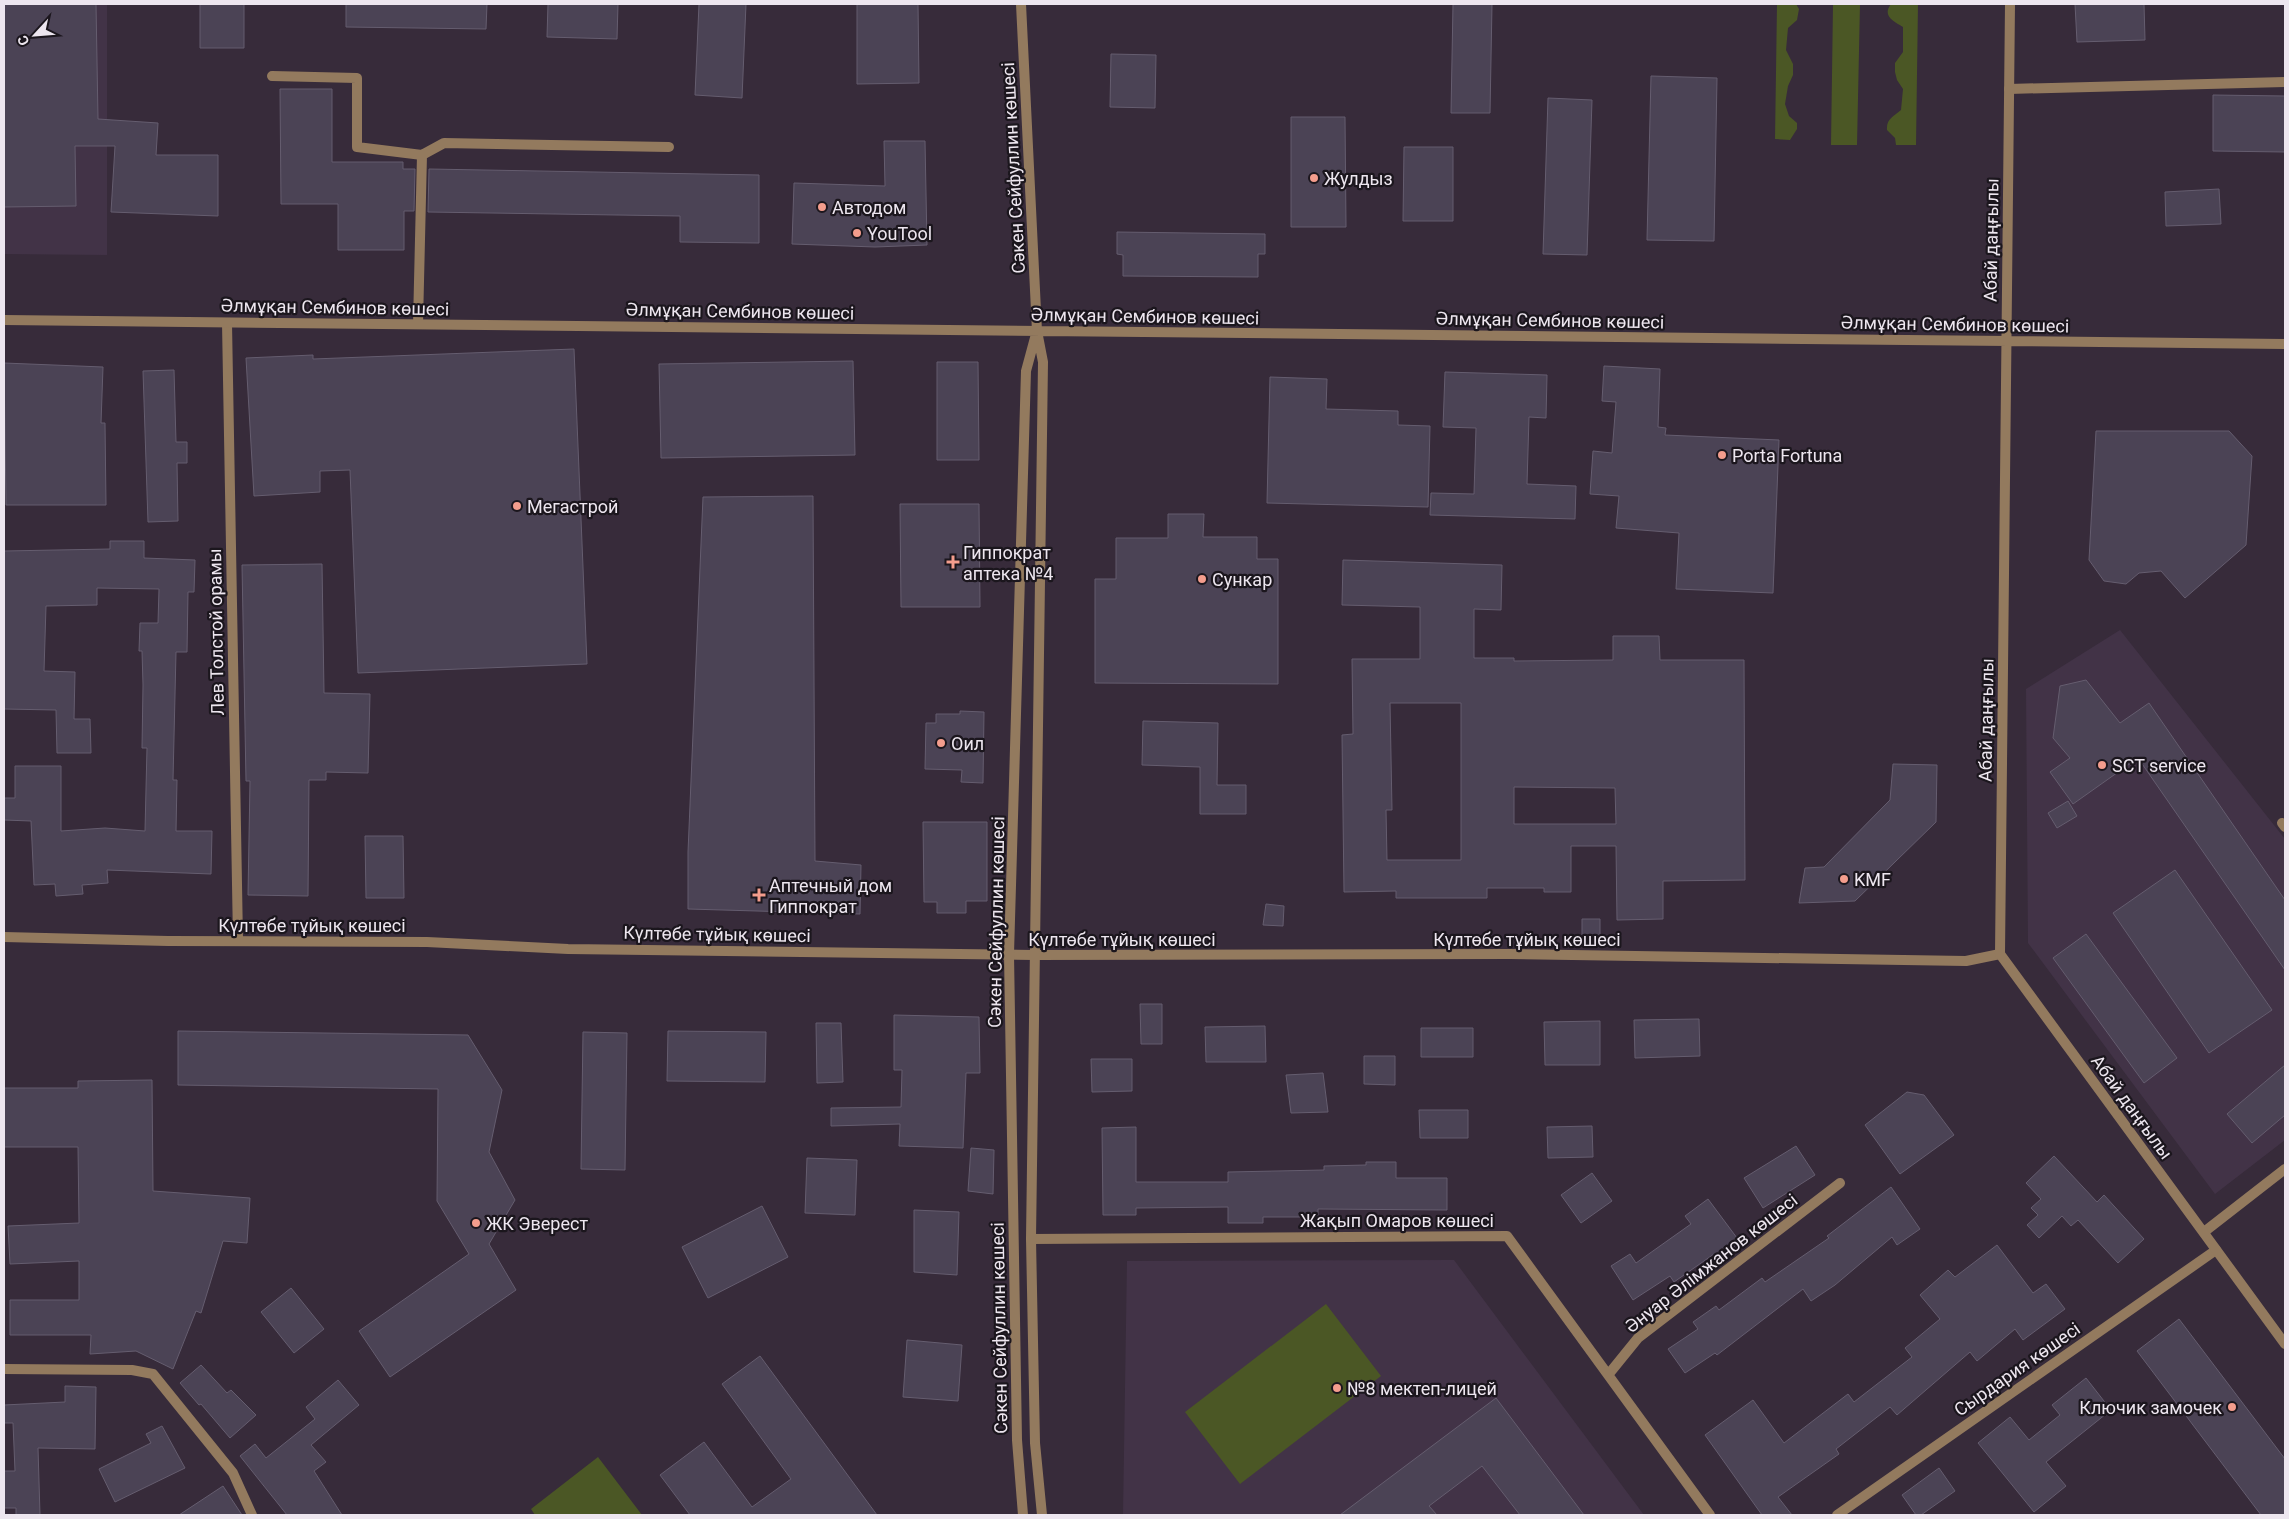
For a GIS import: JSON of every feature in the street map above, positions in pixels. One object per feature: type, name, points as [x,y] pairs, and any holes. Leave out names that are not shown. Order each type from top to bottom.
[{"type":"street","name":"Сәкен Сейфуллин көшесі","points":[[1021,4],[1037,331],[1043,362],[1031,1239],[1035,1444],[1042,1515]]},
{"type":"street","name":"Абай даңғылы","points":[[2010,4],[2000,954],[2285,1344]]},
{"type":"street","points":[[272,76],[357,78],[357,147],[422,155],[444,143],[669,147]]},
{"type":"street","points":[[2009,89],[2285,82]]},
{"type":"street","points":[[418,324],[422,155]]},
{"type":"street","name":"Әлмұқан Сембинов көшесі","points":[[4,320],[2285,344]]},
{"type":"street","name":"Лев Толстой орамы","points":[[227,322],[238,940]]},
{"type":"street","name":"Сәкен Сейфуллин көшесі","points":[[1023,1515],[1017,1440],[1009,954],[1026,371],[1037,331]]},
{"type":"street","name":"Күлтөбе тұйық көшесі","points":[[4,937],[168,941],[427,942],[568,949],[1009,954],[1034,956],[1510,954],[1966,961],[2000,954]]},
{"type":"street","points":[[2204,1232],[2285,1169]]},
{"type":"street","name":"Әнуар Әлімжанов көшесі","points":[[1608,1375],[1638,1338],[1840,1183]]},
{"type":"street","name":"Жақып Омаров көшесі","points":[[1031,1239],[1507,1236],[1710,1515]]},
{"type":"street","name":"Сырдария көшесі","points":[[1838,1515],[2216,1250]]},
{"type":"street","points":[[4,1369],[132,1370],[152,1374],[233,1473],[252,1515]]},
{"type":"shaded area","points":[[4,4],[107,4],[107,255],[4,254]]},
{"type":"shaded area","points":[[2120,630],[2285,839],[2285,1140],[2215,1194],[2028,943],[2026,689]]},
{"type":"shaded area","name":"№8 мектеп-лицей","points":[[1454,1260],[1644,1515],[1123,1515],[1127,1261]]},
{"type":"green space","points":[[1777,4],[1796,4],[1799,9],[1797,20],[1788,28],[1786,50],[1793,64],[1793,75],[1788,86],[1785,104],[1789,116],[1797,123],[1797,129],[1790,140],[1775,139]]},
{"type":"green space","points":[[1833,4],[1860,4],[1857,145],[1831,145]]},
{"type":"green space","points":[[1891,4],[1918,4],[1916,145],[1896,145],[1895,138],[1887,130],[1889,120],[1901,110],[1903,89],[1897,80],[1895,63],[1903,52],[1903,27],[1888,15]]},
{"type":"green space","points":[[1326,1304],[1381,1376],[1240,1484],[1185,1412]]},
{"type":"green space","points":[[598,1457],[642,1515],[535,1515],[531,1509]]},
{"type":"building","points":[[4,4],[96,4],[98,119],[158,123],[156,155],[218,155],[218,216],[111,212],[115,146],[75,146],[76,206],[4,207]]},
{"type":"building","points":[[200,4],[244,4],[244,48],[200,48]]},
{"type":"building","points":[[346,4],[487,4],[486,29],[346,27]]},
{"type":"building","points":[[548,4],[618,4],[617,39],[547,37]]},
{"type":"building","points":[[699,4],[746,4],[742,98],[695,95]]},
{"type":"building","points":[[857,4],[918,4],[919,83],[857,84]]},
{"type":"building","points":[[1453,4],[1492,4],[1490,113],[1451,113]]},
{"type":"building","points":[[2075,4],[2144,4],[2145,40],[2077,42]]},
{"type":"building","points":[[1111,54],[1156,55],[1155,108],[1110,107]]},
{"type":"building","points":[[1651,76],[1717,78],[1714,241],[1647,240]]},
{"type":"building","points":[[280,89],[332,89],[332,162],[403,162],[403,169],[415,169],[414,211],[404,211],[404,250],[338,250],[338,204],[281,204]]},
{"type":"building","points":[[2213,95],[2285,96],[2285,152],[2213,151]]},
{"type":"building","points":[[1548,98],[1592,100],[1587,255],[1543,254]]},
{"type":"building","points":[[1291,117],[1345,117],[1346,227],[1291,227]]},
{"type":"building","points":[[884,141],[925,141],[927,245],[875,247],[792,244],[794,183],[885,186]]},
{"type":"building","points":[[1404,147],[1453,147],[1453,221],[1403,221]]},
{"type":"building","points":[[429,169],[759,175],[759,243],[680,242],[680,216],[428,212]]},
{"type":"building","points":[[2219,189],[2221,224],[2166,226],[2165,192]]},
{"type":"building","points":[[1117,232],[1265,234],[1265,254],[1258,254],[1258,277],[1123,276],[1123,255],[1117,254]]},
{"type":"building","points":[[574,349],[587,664],[358,673],[350,470],[320,471],[320,492],[254,496],[246,358],[313,355],[313,359]]},
{"type":"building","points":[[853,361],[855,455],[661,458],[659,364]]},
{"type":"building","points":[[937,362],[978,362],[979,460],[937,460]]},
{"type":"building","points":[[4,363],[103,367],[101,423],[105,423],[106,505],[6,505]]},
{"type":"building","points":[[1604,366],[1660,369],[1658,427],[1666,428],[1665,435],[1779,440],[1773,593],[1676,589],[1679,533],[1616,528],[1619,496],[1590,494],[1593,451],[1612,453],[1616,402],[1602,401]]},
{"type":"building","points":[[174,370],[176,442],[187,442],[187,463],[177,463],[178,521],[148,522],[143,371]]},
{"type":"building","points":[[1445,372],[1547,375],[1546,418],[1529,417],[1527,484],[1576,486],[1575,519],[1430,515],[1431,493],[1474,494],[1476,428],[1443,427]]},
{"type":"building","points":[[1270,377],[1327,379],[1326,409],[1398,411],[1398,425],[1430,426],[1428,507],[1267,503]]},
{"type":"building","points":[[2096,431],[2229,431],[2252,456],[2246,545],[2185,598],[2161,571],[2139,573],[2126,584],[2104,581],[2089,560]]},
{"type":"building","points":[[813,496],[815,861],[861,865],[860,914],[688,909],[688,852],[703,497]]},
{"type":"building","points":[[900,504],[979,504],[980,607],[901,607]]},
{"type":"building","points":[[1168,514],[1204,514],[1203,537],[1257,537],[1257,559],[1278,559],[1278,684],[1095,683],[1095,579],[1116,579],[1116,538],[1168,538]]},
{"type":"building","points":[[110,541],[144,541],[144,558],[195,560],[194,592],[188,592],[187,652],[176,652],[173,780],[177,780],[176,831],[212,831],[211,874],[107,870],[108,883],[82,885],[83,894],[56,896],[55,884],[34,885],[31,821],[4,820],[4,798],[15,798],[15,766],[61,766],[61,831],[105,828],[145,831],[147,748],[142,748],[143,685],[142,651],[139,651],[140,623],[158,623],[159,589],[97,588],[97,605],[46,606],[44,671],[75,672],[74,719],[90,719],[91,753],[57,753],[56,710],[4,709],[4,551],[110,549]]},
{"type":"building","points":[[1343,560],[1502,565],[1501,610],[1474,609],[1474,658],[1514,658],[1514,661],[1613,660],[1613,636],[1659,636],[1660,660],[1744,660],[1745,880],[1663,881],[1663,919],[1617,920],[1616,846],[1571,846],[1571,892],[1544,892],[1544,888],[1487,888],[1487,898],[1396,898],[1396,891],[1344,892],[1342,735],[1353,734],[1352,659],[1420,659],[1420,607],[1342,605]],"holes":[[[1390,703],[1461,703],[1461,860],[1387,860],[1386,810],[1392,810]],[[1514,787],[1615,788],[1616,824],[1514,824]]]},
{"type":"building","points":[[322,564],[324,693],[370,694],[368,773],[326,772],[326,780],[309,780],[308,896],[248,895],[250,781],[246,781],[242,565]]},
{"type":"building","points":[[2086,680],[2120,723],[2149,703],[2285,900],[2285,970],[2138,758],[2073,804],[2050,772],[2070,758],[2053,738],[2060,686]]},
{"type":"building","points":[[960,711],[984,712],[983,783],[961,782],[962,770],[925,769],[926,723],[936,723],[936,714],[960,714]]},
{"type":"building","points":[[1143,721],[1218,723],[1217,785],[1246,785],[1246,814],[1200,814],[1200,767],[1142,765]]},
{"type":"building","points":[[1893,764],[1937,765],[1936,822],[1855,901],[1799,903],[1805,868],[1824,867],[1890,800]]},
{"type":"building","points":[[2068,801],[2077,816],[2057,828],[2048,813]]},
{"type":"building","points":[[923,822],[987,822],[987,901],[966,901],[966,913],[937,913],[937,902],[924,902]]},
{"type":"building","points":[[365,836],[403,836],[404,898],[366,898]]},
{"type":"building","points":[[2175,870],[2272,1010],[2209,1053],[2113,913]]},
{"type":"building","points":[[1266,904],[1284,906],[1283,926],[1263,925]]},
{"type":"building","points":[[1582,919],[1600,919],[1600,944],[1582,943]]},
{"type":"building","points":[[2086,934],[2177,1058],[2144,1083],[2053,958]]},
{"type":"building","points":[[1140,1004],[1162,1004],[1162,1044],[1141,1044]]},
{"type":"building","points":[[894,1015],[979,1017],[980,1073],[966,1073],[963,1148],[899,1146],[900,1124],[831,1126],[831,1108],[901,1107],[902,1070],[894,1070]]},
{"type":"building","points":[[1699,1019],[1700,1056],[1635,1058],[1634,1020]]},
{"type":"building","points":[[1600,1021],[1600,1065],[1545,1065],[1544,1022]]},
{"type":"building","points":[[816,1023],[841,1023],[843,1082],[817,1083]]},
{"type":"building","points":[[1265,1026],[1266,1062],[1206,1062],[1205,1027]]},
{"type":"building","points":[[1421,1028],[1473,1028],[1473,1057],[1421,1057]]},
{"type":"building","name":"ЖК Эверест","points":[[178,1031],[468,1035],[502,1090],[489,1152],[515,1200],[489,1244],[516,1290],[390,1377],[359,1331],[469,1254],[437,1201],[438,1089],[178,1085]]},
{"type":"building","points":[[668,1031],[766,1032],[765,1082],[667,1081]]},
{"type":"building","points":[[583,1032],[627,1033],[625,1170],[581,1169]]},
{"type":"building","points":[[1364,1056],[1395,1056],[1395,1085],[1364,1084]]},
{"type":"building","points":[[1091,1059],[1132,1059],[1132,1091],[1092,1092]]},
{"type":"building","points":[[2285,1065],[2285,1115],[2252,1143],[2227,1114]]},
{"type":"building","points":[[1323,1073],[1328,1112],[1291,1113],[1286,1075]]},
{"type":"building","points":[[152,1080],[153,1191],[250,1198],[247,1243],[223,1241],[201,1313],[196,1311],[173,1369],[136,1351],[90,1354],[91,1335],[10,1335],[10,1300],[79,1300],[79,1261],[10,1264],[8,1226],[79,1223],[78,1147],[4,1147],[4,1088],[78,1088],[78,1081]]},
{"type":"building","points":[[1907,1092],[1924,1095],[1954,1135],[1900,1174],[1865,1125]]},
{"type":"building","points":[[1419,1110],[1468,1110],[1468,1138],[1420,1138]]},
{"type":"building","points":[[1592,1126],[1593,1157],[1548,1158],[1547,1127]]},
{"type":"building","points":[[1136,1127],[1136,1182],[1228,1182],[1228,1172],[1324,1170],[1324,1166],[1366,1165],[1366,1162],[1396,1162],[1396,1178],[1447,1178],[1447,1210],[1318,1209],[1318,1217],[1263,1217],[1263,1223],[1228,1223],[1228,1207],[1136,1208],[1136,1215],[1103,1215],[1102,1128]]},
{"type":"building","points":[[1796,1146],[1815,1175],[1763,1208],[1744,1178]]},
{"type":"building","points":[[971,1148],[994,1150],[993,1194],[968,1191]]},
{"type":"building","points":[[2054,1156],[2097,1202],[2104,1195],[2144,1239],[2118,1263],[2078,1220],[2071,1226],[2062,1216],[2039,1238],[2027,1225],[2038,1215],[2031,1208],[2041,1199],[2026,1183]]},
{"type":"building","points":[[807,1158],[857,1160],[855,1215],[805,1213]]},
{"type":"building","points":[[1592,1173],[1612,1201],[1581,1223],[1561,1195]]},
{"type":"building","points":[[1891,1187],[1920,1229],[1897,1245],[1892,1237],[1835,1285],[1811,1301],[1803,1289],[1717,1355],[1715,1353],[1685,1373],[1668,1349],[1698,1329],[1693,1322],[1716,1306],[1719,1310],[1762,1278],[1765,1282],[1829,1238],[1827,1236]]},
{"type":"building","points":[[1708,1199],[1740,1242],[1718,1259],[1714,1254],[1674,1282],[1670,1276],[1633,1300],[1611,1266],[1630,1254],[1636,1263],[1691,1224],[1685,1216]]},
{"type":"building","points":[[762,1206],[788,1257],[708,1298],[682,1247]]},
{"type":"building","points":[[914,1210],[959,1212],[957,1275],[914,1272]]},
{"type":"building","points":[[1997,1245],[2033,1293],[2046,1284],[2065,1309],[2023,1340],[2015,1329],[1977,1361],[1970,1352],[1897,1415],[1890,1407],[1836,1449],[1839,1454],[1778,1497],[1792,1515],[1762,1515],[1705,1435],[1753,1400],[1784,1443],[1848,1394],[1854,1402],[1912,1357],[1905,1348],[1940,1319],[1920,1295],[1948,1270],[1955,1277]]},
{"type":"building","points":[[291,1288],[324,1329],[294,1353],[261,1312]]},
{"type":"building","points":[[2179,1319],[2285,1459],[2285,1515],[2261,1515],[2137,1351]]},
{"type":"building","points":[[907,1340],[962,1345],[958,1401],[903,1397]]},
{"type":"building","points":[[760,1356],[877,1515],[690,1515],[660,1475],[704,1442],[752,1507],[791,1479],[722,1384]]},
{"type":"building","points":[[201,1365],[227,1393],[231,1390],[256,1415],[230,1438],[180,1383]]},
{"type":"building","points":[[2086,1378],[2111,1410],[2046,1462],[2066,1486],[2034,1512],[1978,1443],[2010,1417],[2029,1440],[2060,1415],[2052,1405]]},
{"type":"building","points":[[338,1380],[359,1405],[311,1445],[326,1462],[314,1471],[342,1515],[287,1515],[240,1456],[255,1444],[266,1458],[315,1419],[306,1407]]},
{"type":"building","points":[[65,1386],[96,1387],[95,1449],[38,1448],[40,1515],[16,1515],[16,1508],[4,1508],[4,1471],[15,1471],[13,1423],[4,1423],[4,1405],[65,1402]]},
{"type":"building","points":[[1496,1398],[1584,1515],[1520,1515],[1482,1466],[1429,1506],[1437,1515],[1340,1515]]},
{"type":"building","points":[[162,1426],[185,1468],[115,1502],[99,1469],[151,1443],[146,1434]]},
{"type":"building","points":[[1939,1468],[1955,1491],[1921,1515],[1916,1515],[1902,1495]]},
{"type":"building","points":[[223,1486],[242,1515],[179,1515]]},
{"type":"place","name":"Жулдыз","points":[[1314,178]]},
{"type":"place","name":"Автодом","points":[[822,207]]},
{"type":"place","name":"YouTool","points":[[857,233]]},
{"type":"place","name":"Porta Fortuna","points":[[1722,455]]},
{"type":"place","name":"Мегастрой","points":[[517,506]]},
{"type":"place","name":"Гиппократ аптека №4","points":[[953,562]]},
{"type":"place","name":"Сункар","points":[[1202,579]]},
{"type":"place","name":"Оил","points":[[941,743]]},
{"type":"place","name":"SCT service","points":[[2102,765]]},
{"type":"place","name":"KMF","points":[[1844,879]]},
{"type":"place","name":"Аптечный дом Гиппократ","points":[[759,895]]},
{"type":"place","name":"ЖК Эверест","points":[[476,1223]]},
{"type":"place","name":"№8 мектеп-лицей","points":[[1337,1388]]},
{"type":"place","name":"Ключик замочек","points":[[2232,1407]]}]
